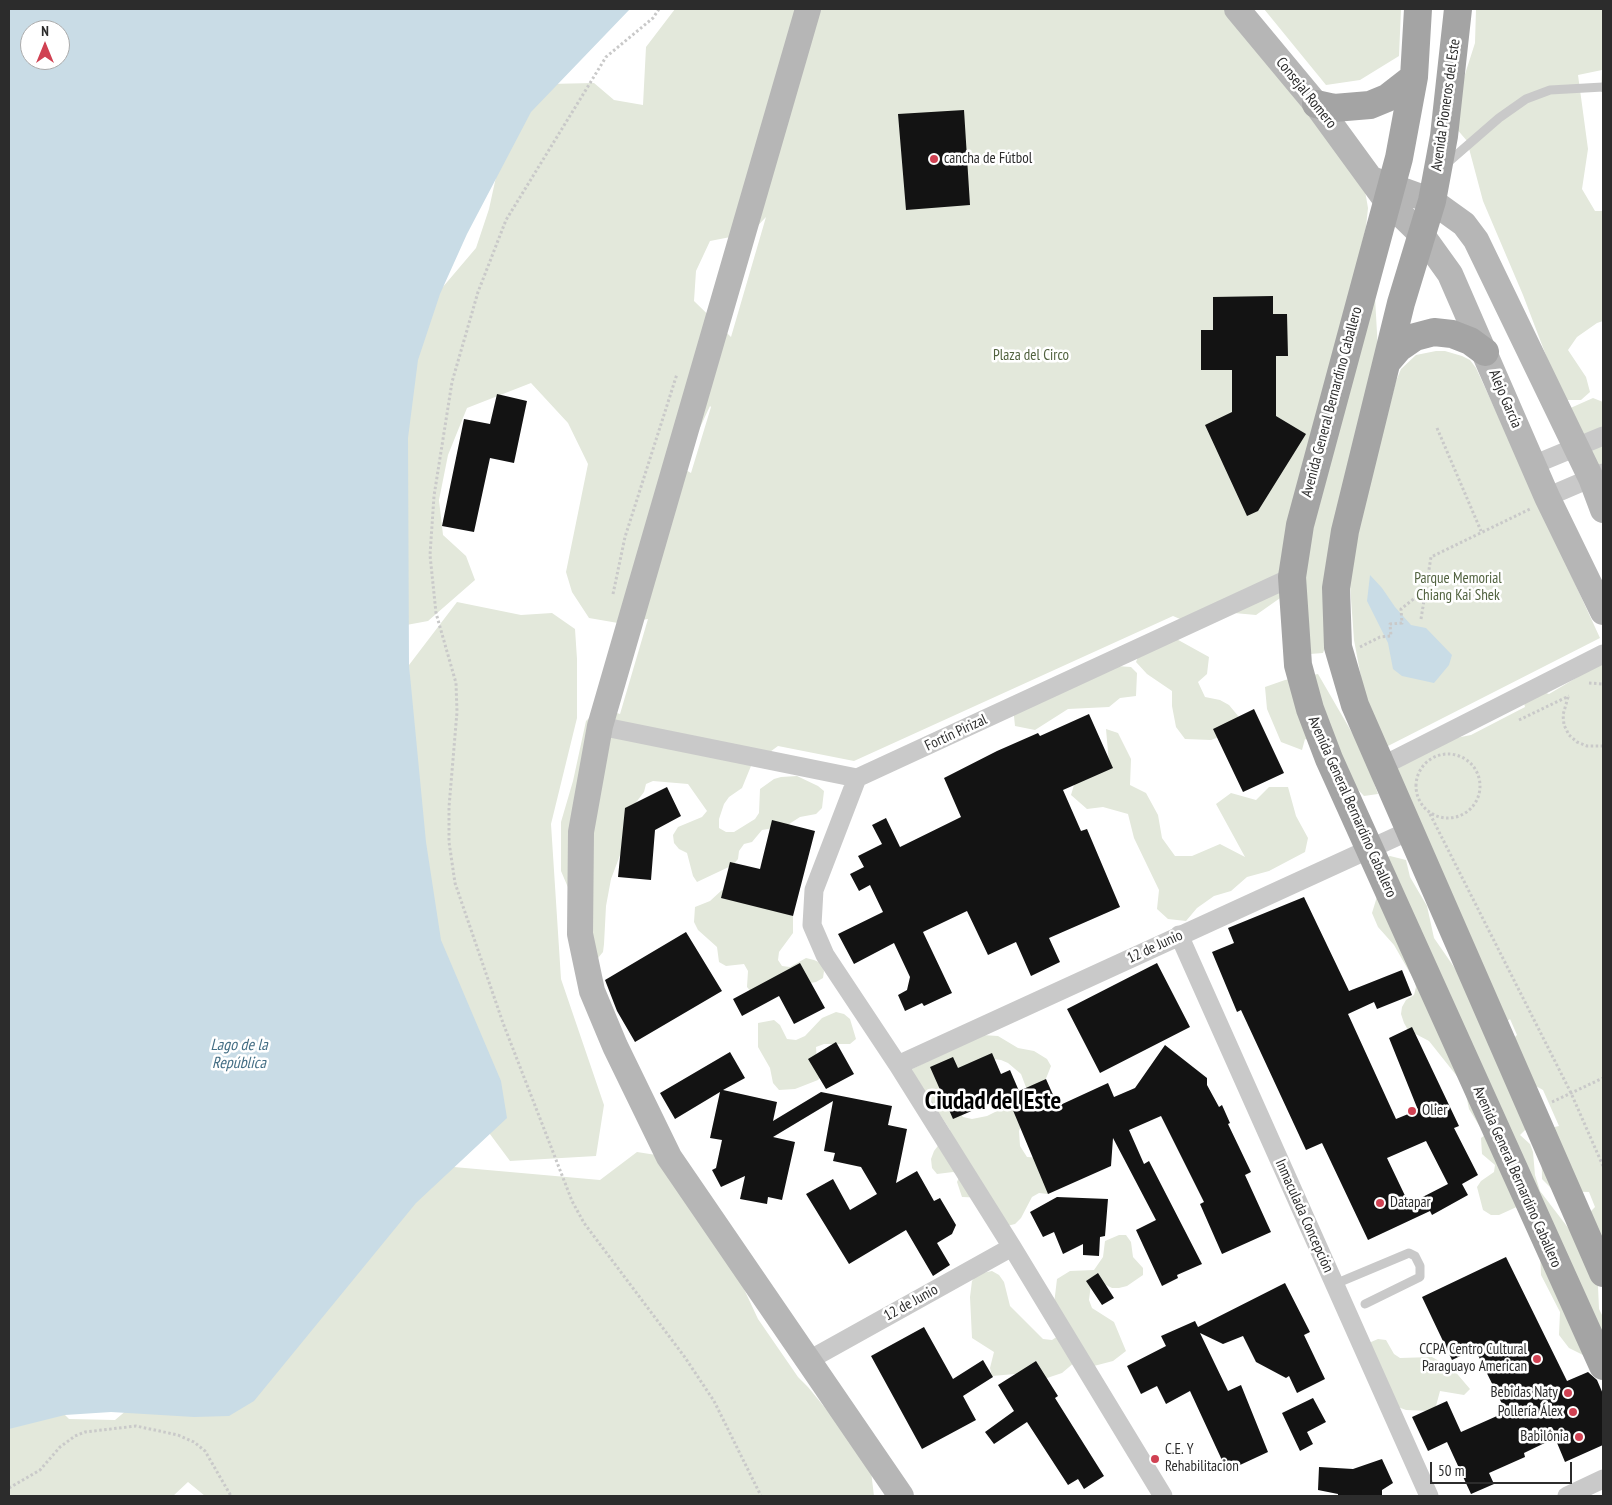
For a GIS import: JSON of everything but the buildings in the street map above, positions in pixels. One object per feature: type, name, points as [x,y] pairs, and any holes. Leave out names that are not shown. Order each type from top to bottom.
[{"type":"main road","points":[[1384,189],[1406,130],[1414,77],[1418,9]]},
{"type":"main road","name":"Avenida Pioneros del Este","points":[[1432,201],[1454,57],[1458,9]]},
{"type":"main road","points":[[1316,104],[1334,108],[1370,105],[1387,98],[1414,77]]},
{"type":"main road","name":"Avenida General Bernardino Caballero","points":[[1384,189],[1300,525],[1292,577],[1298,665],[1310,709],[1329,759],[1603,1366]]},
{"type":"main road","points":[[1432,201],[1387,362],[1345,531],[1336,588],[1338,647],[1355,705],[1382,766],[1421,822],[1533,1110],[1603,1273]]},
{"type":"main road","points":[[1387,362],[1399,348],[1415,338],[1434,332],[1452,334],[1470,341],[1485,352]]},
{"type":"street","points":[[808,9],[600,726],[581,832],[580,934],[592,991],[615,1046],[668,1157],[901,1496]]},
{"type":"street","name":"Consejal Romero","points":[[1237,9],[1384,189]]},
{"type":"street","points":[[1384,189],[1432,201],[1464,224],[1476,240],[1576,447],[1597,476],[1603,510]]},
{"type":"street","name":"Alejo García","points":[[1384,189],[1422,235],[1450,274],[1548,499],[1603,612]]},
{"type":"street","points":[[1533,465],[1603,436]]},
{"type":"street","points":[[1548,499],[1597,476]]},
{"type":"street","name":"Fortín Pirizal","points":[[857,778],[1292,577]]},
{"type":"street","points":[[1382,766],[1603,654]]},
{"type":"street","points":[[600,726],[857,778],[814,890],[812,925],[825,955],[898,1065],[1012,1247],[1163,1496]]},
{"type":"street","name":"12 de Junio","points":[[898,1065],[1370,848],[1421,822]]},
{"type":"street","name":"Inmaculada Concepción","points":[[1179,935],[1429,1496]]},
{"type":"street","name":"12 de Junio","points":[[809,1360],[1012,1247]]},
{"type":"street","points":[[1567,1496],[1603,1479]]},
{"type":"lane","points":[[1438,171],[1499,118],[1526,99],[1550,90],[1603,87]]},
{"type":"lane","points":[[1335,1284],[1409,1253],[1415,1256],[1420,1266],[1420,1278],[1365,1304]]},
{"type":"path","points":[[659,9],[653,18],[606,57],[506,220],[478,292],[452,382],[434,496],[430,555],[436,613],[456,683],[457,712],[449,807],[449,842],[455,884],[503,1024],[572,1201],[584,1223],[684,1356],[714,1401],[761,1496]]},
{"type":"path","points":[[611,604],[625,537],[679,367]]},
{"type":"path","points":[[1437,428],[1481,531]]},
{"type":"path","points":[[1421,619],[1431,557],[1548,499]]},
{"type":"path","points":[[1359,647],[1380,637],[1391,636],[1390,624],[1402,622],[1401,609],[1426,589]]},
{"type":"path","points":[[1586,683],[1603,684]]},
{"type":"path","points":[[1572,692],[1564,705],[1564,726],[1577,742],[1587,746],[1603,746]]},
{"type":"path","points":[[1421,822],[1461,816],[1477,802],[1480,780],[1476,770],[1469,762],[1460,756],[1449,754],[1429,760],[1422,767],[1415,787],[1421,822],[1572,1093],[1603,1166]]},
{"type":"path","points":[[1533,1110],[1603,1078]]},
{"type":"path","points":[[9,1488],[40,1470],[60,1447],[75,1436],[85,1432],[136,1426],[178,1435],[194,1442],[205,1450],[231,1496]]},
{"type":"green space","name":"Plaza del Circo","points":[[675,9],[1228,9],[1364,185],[1368,208],[1366,227],[1289,532],[1283,596],[1256,615],[1234,613],[1194,625],[1173,616],[854,761],[778,746],[751,766],[742,788],[729,797],[724,804],[719,819],[719,828],[726,832],[734,832],[755,819],[759,813],[760,789],[774,779],[781,777],[797,776],[818,786],[824,791],[822,808],[816,814],[800,817],[786,826],[762,830],[752,842],[744,844],[739,851],[738,859],[733,865],[697,882],[693,876],[687,853],[679,849],[674,843],[673,835],[678,827],[702,817],[707,811],[688,784],[653,781],[646,784],[644,792],[634,805],[622,850],[611,879],[606,906],[603,952],[598,958],[561,871],[561,822],[573,781],[586,721],[592,715],[614,712],[620,714],[648,619],[618,623],[589,618],[572,592],[566,572],[588,464],[568,423],[531,383],[467,408],[448,455],[439,500],[443,535],[466,556],[475,580],[428,621],[401,626],[375,567],[425,308],[476,248],[489,209],[496,177],[509,146],[548,84],[594,83],[614,100],[643,105],[646,47]],"holes":[[[766,217],[731,337],[694,301],[696,271],[710,241],[751,233]],[[711,407],[691,473],[670,461],[697,434]]]},
{"type":"green space","points":[[1264,9],[1401,9],[1399,56],[1360,80],[1326,85]]},
{"type":"green space","points":[[1476,9],[1603,9],[1603,92],[1601,92],[1602,70],[1578,75],[1588,149],[1582,189],[1595,211],[1603,211],[1603,321],[1577,337],[1568,350],[1586,377],[1590,392],[1581,400],[1563,400],[1523,295],[1483,201],[1467,141],[1450,121],[1475,43]]},
{"type":"green space","points":[[1375,297],[1378,351],[1328,640],[1323,653],[1310,654],[1300,599],[1306,555]]},
{"type":"green space","name":"Parque Memorial Chiang Kai Shek","points":[[1445,351],[1462,356],[1470,360],[1476,368],[1600,638],[1386,747],[1363,688],[1354,640],[1350,585],[1356,536],[1396,381],[1401,369],[1416,355]]},
{"type":"green space","points":[[1593,398],[1603,402],[1603,487],[1566,410]]},
{"type":"green space","points":[[457,602],[521,615],[552,613],[575,629],[577,718],[551,824],[561,979],[604,1105],[596,1156],[510,1161],[423,1044],[409,665]]},
{"type":"green space","points":[[1162,631],[1209,657],[1207,674],[1198,682],[1205,697],[1220,700],[1229,705],[1239,717],[1227,734],[1211,740],[1185,739],[1176,727],[1172,706],[1172,691],[1147,674],[1136,662],[1146,637]]},
{"type":"green space","points":[[1603,662],[1603,1243],[1589,1213],[1595,1207],[1589,1192],[1554,1191],[1542,1179],[1541,1130],[1559,1126],[1543,1090],[1509,1071],[1505,1046],[1517,1035],[1510,1019],[1502,1025],[1393,766],[1456,738],[1471,735],[1525,707],[1524,703],[1540,691],[1549,694]]},
{"type":"green space","points":[[1088,664],[1131,667],[1137,673],[1136,696],[1120,698],[1109,707],[1068,709],[1035,730],[1015,726],[1012,697]]},
{"type":"green space","points":[[1318,674],[1362,750],[1378,794],[1364,796],[1345,776],[1333,746],[1305,739],[1302,750],[1281,742],[1267,709],[1265,687],[1285,680]]},
{"type":"green space","points":[[1106,729],[1118,733],[1131,759],[1130,785],[1146,793],[1158,815],[1162,838],[1175,856],[1192,856],[1220,844],[1245,857],[1216,804],[1231,793],[1256,800],[1269,787],[1288,787],[1296,816],[1308,838],[1305,852],[1269,871],[1247,877],[1231,891],[1214,896],[1197,908],[1186,921],[1168,919],[1157,909],[1159,890],[1134,838],[1128,814],[1103,807],[1087,809],[1071,795],[1077,775],[1109,763]]},
{"type":"green space","points":[[1390,856],[1406,860],[1410,877],[1427,906],[1434,938],[1463,980],[1527,1128],[1520,1135],[1530,1144],[1533,1152],[1535,1175],[1540,1191],[1569,1229],[1592,1271],[1598,1286],[1599,1309],[1603,1317],[1603,1382],[1585,1356],[1569,1348],[1559,1335],[1560,1312],[1541,1275],[1540,1250],[1521,1205],[1499,1215],[1491,1215],[1483,1210],[1477,1187],[1481,1181],[1494,1172],[1495,1165],[1482,1154],[1481,1138],[1485,1135],[1469,1109],[1464,1085],[1429,1041],[1408,1030],[1404,1023],[1401,1014],[1402,1007],[1406,1000],[1414,995],[1416,987],[1414,980],[1394,945],[1378,927],[1372,913],[1379,890],[1382,859]]},
{"type":"green space","points":[[722,890],[730,891],[793,916],[793,933],[779,952],[778,960],[782,966],[790,967],[806,958],[814,960],[821,963],[824,971],[823,978],[816,982],[752,993],[747,987],[748,971],[744,964],[726,966],[719,962],[717,947],[698,930],[694,922],[695,907],[710,901]]},
{"type":"green space","points":[[836,1012],[844,1014],[850,1019],[856,1039],[850,1044],[824,1044],[816,1047],[817,1062],[823,1074],[818,1080],[795,1089],[779,1090],[773,1083],[770,1068],[758,1047],[758,1023],[774,1020],[780,1025],[787,1039],[796,1040],[805,1036],[822,1018]]},
{"type":"green space","points":[[982,1035],[998,1036],[1018,1048],[1034,1051],[1047,1059],[1051,1066],[1043,1086],[1027,1090],[1021,1074],[1008,1063],[993,1059],[959,1111],[963,1117],[972,1119],[987,1116],[1001,1109],[1017,1109],[1022,1123],[1019,1131],[1020,1146],[1027,1157],[1043,1158],[1048,1194],[1039,1193],[1032,1197],[1021,1218],[1015,1224],[1007,1226],[987,1198],[962,1197],[957,1182],[960,1175],[953,1172],[937,1174],[932,1168],[931,1159],[934,1151],[950,1130],[941,1116],[914,1084],[912,1069]]},
{"type":"green space","points":[[637,1152],[669,1157],[744,1289],[758,1319],[798,1377],[870,1463],[874,1496],[205,1496],[188,1482],[173,1496],[9,1496],[9,1409],[65,1415],[69,1419],[115,1420],[420,1164],[600,1180]]},
{"type":"green space","points":[[1119,1235],[1126,1235],[1131,1242],[1133,1257],[1143,1268],[1143,1275],[1127,1286],[1119,1288],[1112,1288],[1104,1284],[1091,1284],[1089,1300],[1092,1308],[1114,1322],[1126,1351],[1113,1361],[1090,1367],[1075,1362],[1062,1373],[1047,1378],[1015,1374],[992,1376],[990,1368],[994,1352],[972,1338],[970,1297],[972,1281],[977,1274],[992,1271],[999,1275],[1004,1282],[1010,1306],[1043,1339],[1052,1340],[1058,1336],[1054,1304],[1057,1279],[1070,1271],[1094,1270],[1103,1257],[1105,1241]]},
{"type":"green space","points":[[1378,1339],[1386,1340],[1394,1354],[1400,1358],[1432,1357],[1453,1369],[1470,1389],[1464,1395],[1440,1391],[1436,1406],[1430,1411],[1406,1410],[1398,1407],[1366,1348],[1371,1342]]},
{"type":"water","name":"Lago de la República","points":[[9,9],[630,9],[531,112],[467,234],[440,294],[418,360],[408,438],[409,665],[426,842],[441,940],[501,1081],[507,1118],[416,1203],[254,1401],[229,1416],[194,1417],[111,1412],[65,1415],[9,1429]]},
{"type":"water","points":[[1370,575],[1411,625],[1426,628],[1452,655],[1449,665],[1434,683],[1402,676],[1393,669],[1388,643],[1367,601]]},
{"type":"place","name":"cancha de Fútbol","points":[[934,159]]},
{"type":"place","name":"Olier","points":[[1412,1111]]},
{"type":"place","name":"Datapar","points":[[1380,1203]]},
{"type":"place","name":"CCPA Centro Cultural Paraguayo American","points":[[1537,1359]]},
{"type":"place","name":"Bebidas Naty","points":[[1568,1393]]},
{"type":"place","name":"Pollería Álex","points":[[1573,1412]]},
{"type":"place","name":"Babilônia","points":[[1579,1437]]},
{"type":"place","name":"C.E. Y Rehabilitacion","points":[[1155,1459]]},
{"type":"district","name":"Ciudad del Este","points":[[993,1102]]}]
